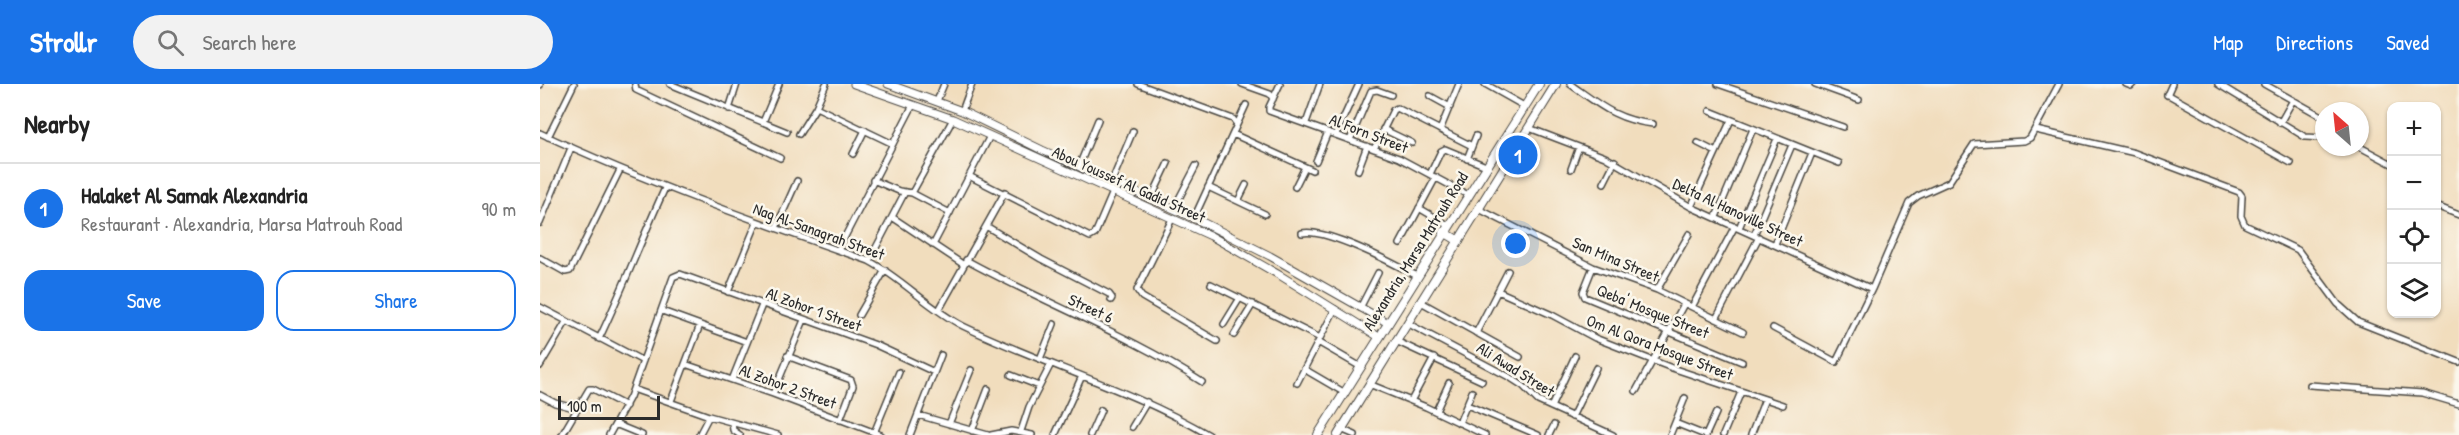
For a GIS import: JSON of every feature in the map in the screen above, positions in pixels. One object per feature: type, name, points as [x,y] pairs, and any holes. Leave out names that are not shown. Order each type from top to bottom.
[{"type":"main road","name":"Alexandria, Marsa Matrouh Road","points":[[1318,435],[1539,84]]},
{"type":"main road","name":"Alexandria, Marsa Matrouh Road","points":[[1340,432],[1556,84]]},
{"type":"main road","points":[[1446,229],[1459,241]]},
{"type":"street","points":[[548,137],[574,84]]},
{"type":"street","points":[[635,84],[636,90],[780,158]]},
{"type":"street","points":[[670,84],[787,132]]},
{"type":"street","points":[[729,109],[737,84]]},
{"type":"street","points":[[763,122],[778,84]]},
{"type":"street","points":[[799,134],[816,107],[826,84]]},
{"type":"street","name":"Abou Youssef Al Gadid Street","points":[[854,84],[953,119],[1172,219],[1240,252],[1379,337]]},
{"type":"street","name":"Abou Youssef Al Gadid Street","points":[[888,84],[899,86],[962,111],[1042,150],[1174,208],[1270,256],[1388,323]]},
{"type":"street","points":[[937,101],[944,84]]},
{"type":"street","points":[[962,111],[972,84]]},
{"type":"street","points":[[1138,84],[1233,119],[1236,123]]},
{"type":"street","points":[[1244,84],[1271,95],[1273,99],[1280,84]]},
{"type":"street","points":[[1306,123],[1320,84]]},
{"type":"street","points":[[1336,134],[1359,84]]},
{"type":"street","points":[[1440,130],[1459,84]]},
{"type":"street","points":[[1485,84],[1524,106]]},
{"type":"street","points":[[1570,84],[1601,108],[1617,116],[1635,122],[1653,124]]},
{"type":"street","points":[[1718,84],[1843,127]]},
{"type":"street","points":[[1815,84],[1858,100]]},
{"type":"street","points":[[1773,328],[1836,362],[1872,290],[1904,214],[1914,198],[1949,182],[1974,144],[2024,141],[2036,130],[2060,84]]},
{"type":"street","points":[[2126,84],[2131,86],[2133,84]]},
{"type":"street","points":[[2172,84],[2167,96],[2291,163]]},
{"type":"street","points":[[2218,84],[2305,137],[2315,138]]},
{"type":"street","points":[[2264,84],[2315,113]]},
{"type":"street","points":[[1350,140],[1371,91],[1375,89],[1391,95]]},
{"type":"street","points":[[1430,96],[1450,107]]},
{"type":"street","name":"Al Forn Street","points":[[1273,99],[1269,111],[1367,146],[1433,175],[1468,195]]},
{"type":"street","points":[[2280,123],[2293,100]]},
{"type":"street","points":[[838,250],[913,105]]},
{"type":"street","points":[[1194,218],[1246,105]]},
{"type":"street","points":[[816,107],[893,144]]},
{"type":"street","points":[[1374,149],[1396,108],[1472,146]]},
{"type":"street","points":[[1710,111],[1839,163]]},
{"type":"street","points":[[912,193],[953,119]]},
{"type":"street","points":[[1078,166],[1098,120]]},
{"type":"street","points":[[1691,207],[1731,120]]},
{"type":"street","name":"Delta Al Hanoville Street","points":[[1529,128],[1615,162],[1691,207],[1872,290]]},
{"type":"street","points":[[1383,129],[1412,143]]},
{"type":"street","points":[[1716,217],[1753,129]]},
{"type":"street","points":[[853,154],[865,130]]},
{"type":"street","points":[[2036,130],[2135,153],[2239,192],[2242,196],[2241,216],[2246,225],[2298,250],[2338,304],[2358,322],[2459,362]]},
{"type":"street","points":[[1112,181],[1133,131]]},
{"type":"street","points":[[1316,161],[1328,132]]},
{"type":"street","name":"Nag Al-Sanagrah Street","points":[[540,133],[665,188],[869,261],[960,324],[1051,364],[1147,402],[1209,435]]},
{"type":"street","points":[[1233,134],[1309,168],[1295,187]]},
{"type":"street","points":[[933,245],[990,136]]},
{"type":"street","points":[[1467,159],[1476,136]]},
{"type":"street","points":[[1692,307],[1737,227],[1777,139]]},
{"type":"street","points":[[1698,143],[1716,152]]},
{"type":"street","points":[[1716,319],[1756,236],[1792,145]]},
{"type":"street","points":[[1358,170],[1367,146]]},
{"type":"street","points":[[1571,169],[1579,147]]},
{"type":"street","points":[[540,224],[571,148]]},
{"type":"street","points":[[1038,159],[1042,150]]},
{"type":"street","points":[[1400,243],[1419,208],[1443,150],[1486,166]]},
{"type":"street","points":[[2369,152],[2387,162]]},
{"type":"street","points":[[1775,244],[1812,153]]},
{"type":"street","points":[[1604,183],[1615,162]]},
{"type":"street","points":[[1151,199],[1168,163]]},
{"type":"street","points":[[1174,208],[1196,166]]},
{"type":"street","points":[[540,258],[565,272],[570,271],[620,170]]},
{"type":"street","points":[[969,176],[1005,192],[1090,237],[1095,234],[1113,192]]},
{"type":"street","points":[[873,180],[899,191],[912,193],[950,213]]},
{"type":"street","points":[[776,228],[797,181]]},
{"type":"street","points":[[1238,201],[1246,185]]},
{"type":"street","points":[[1208,187],[1264,214]]},
{"type":"street","points":[[599,339],[623,290],[645,230],[665,188]]},
{"type":"street","points":[[869,261],[905,192]]},
{"type":"street","points":[[939,310],[1005,192]]},
{"type":"street","points":[[1419,208],[1446,229]]},
{"type":"street","points":[[2441,208],[2459,215]]},
{"type":"street","name":"San Mina Street","points":[[1479,209],[1593,267],[1657,290],[1743,332]]},
{"type":"street","name":"Street 6","points":[[892,217],[933,245],[965,263],[1161,356],[1202,382]]},
{"type":"street","points":[[1172,219],[1137,290],[1142,297],[1217,341]]},
{"type":"street","points":[[728,292],[757,222]]},
{"type":"street","points":[[986,226],[1041,259],[1110,294],[1111,300]]},
{"type":"street","points":[[1302,233],[1314,232],[1328,237],[1417,276]]},
{"type":"street","points":[[1657,290],[1689,234]]},
{"type":"street","name":"Qeba' Mosque Street","points":[[1593,267],[1583,292],[1585,297],[1742,362]]},
{"type":"street","points":[[859,315],[885,270]]},
{"type":"street","points":[[1476,333],[1508,272]]},
{"type":"street","points":[[1360,308],[1378,273]]},
{"type":"street","name":"Al Zohor 1 Street","points":[[662,311],[673,277],[683,275],[876,345],[934,372]]},
{"type":"street","points":[[1211,284],[1319,340],[1361,367]]},
{"type":"street","name":"Om Al Qora Mosque Street","points":[[1498,291],[1552,315],[1584,334],[1741,392],[1783,405]]},
{"type":"street","points":[[1224,324],[1240,298]]},
{"type":"street","points":[[1421,302],[1520,357]]},
{"type":"street","points":[[1234,334],[1253,304]]},
{"type":"street","points":[[1636,391],[1684,304]]},
{"type":"street","points":[[732,380],[762,305]]},
{"type":"street","points":[[540,307],[643,361]]},
{"type":"street","points":[[1297,383],[1335,309]]},
{"type":"street","points":[[609,435],[626,406],[662,311],[747,342]]},
{"type":"street","points":[[773,394],[804,320]]},
{"type":"street","points":[[540,366],[566,322]]},
{"type":"street","name":"Ali Awad Street","points":[[1407,323],[1509,377],[1523,386],[1538,401],[1613,435]]},
{"type":"street","points":[[1040,359],[1054,324]]},
{"type":"street","points":[[671,401],[700,325]]},
{"type":"street","points":[[1396,340],[1482,381]]},
{"type":"street","points":[[910,435],[941,355]]},
{"type":"street","points":[[787,356],[849,378],[853,386],[840,420]]},
{"type":"street","points":[[1551,407],[1575,356]]},
{"type":"street","points":[[1411,401],[1434,358]]},
{"type":"street","name":"Al Zohor 2 Street","points":[[685,364],[882,435]]},
{"type":"street","points":[[1021,432],[1038,386],[1051,364]]},
{"type":"street","points":[[1572,417],[1596,368]]},
{"type":"street","points":[[1304,369],[1345,393]]},
{"type":"street","points":[[949,424],[971,370]]},
{"type":"street","points":[[874,433],[899,372]]},
{"type":"street","points":[[1011,375],[1038,386]]},
{"type":"street","points":[[1055,435],[1082,376]]},
{"type":"street","points":[[1436,411],[1449,383]]},
{"type":"street","points":[[1369,384],[1436,411],[1485,435]]},
{"type":"street","points":[[2310,386],[2422,393],[2459,404]]},
{"type":"street","points":[[633,388],[709,416],[778,435]]},
{"type":"street","points":[[562,435],[586,391],[593,389],[626,406]]},
{"type":"street","points":[[972,431],[987,390]]},
{"type":"street","points":[[1459,423],[1472,392]]},
{"type":"street","points":[[1723,435],[1741,392]]},
{"type":"street","points":[[540,395],[555,403],[578,409]]},
{"type":"street","points":[[1670,435],[1685,398]]},
{"type":"street","points":[[1751,435],[1765,399]]},
{"type":"street","points":[[1132,427],[1147,402]]},
{"type":"street","points":[[1467,405],[1538,435]]},
{"type":"street","points":[[1090,435],[1101,410]]},
{"type":"street","points":[[1675,423],[1705,435],[1716,413]]},
{"type":"street","points":[[918,415],[990,435],[1011,431],[1032,435]]},
{"type":"street","points":[[699,435],[709,416]]},
{"type":"street","points":[[732,423],[733,430],[741,435]]},
{"type":"street","points":[[615,424],[642,435]]},
{"type":"street","points":[[1549,435],[1554,425]]},
{"type":"street","points":[[1340,432],[1355,435]]},
{"type":"place","name":"Halaket Al Samak Alexandria","points":[[1518,155]]}]
